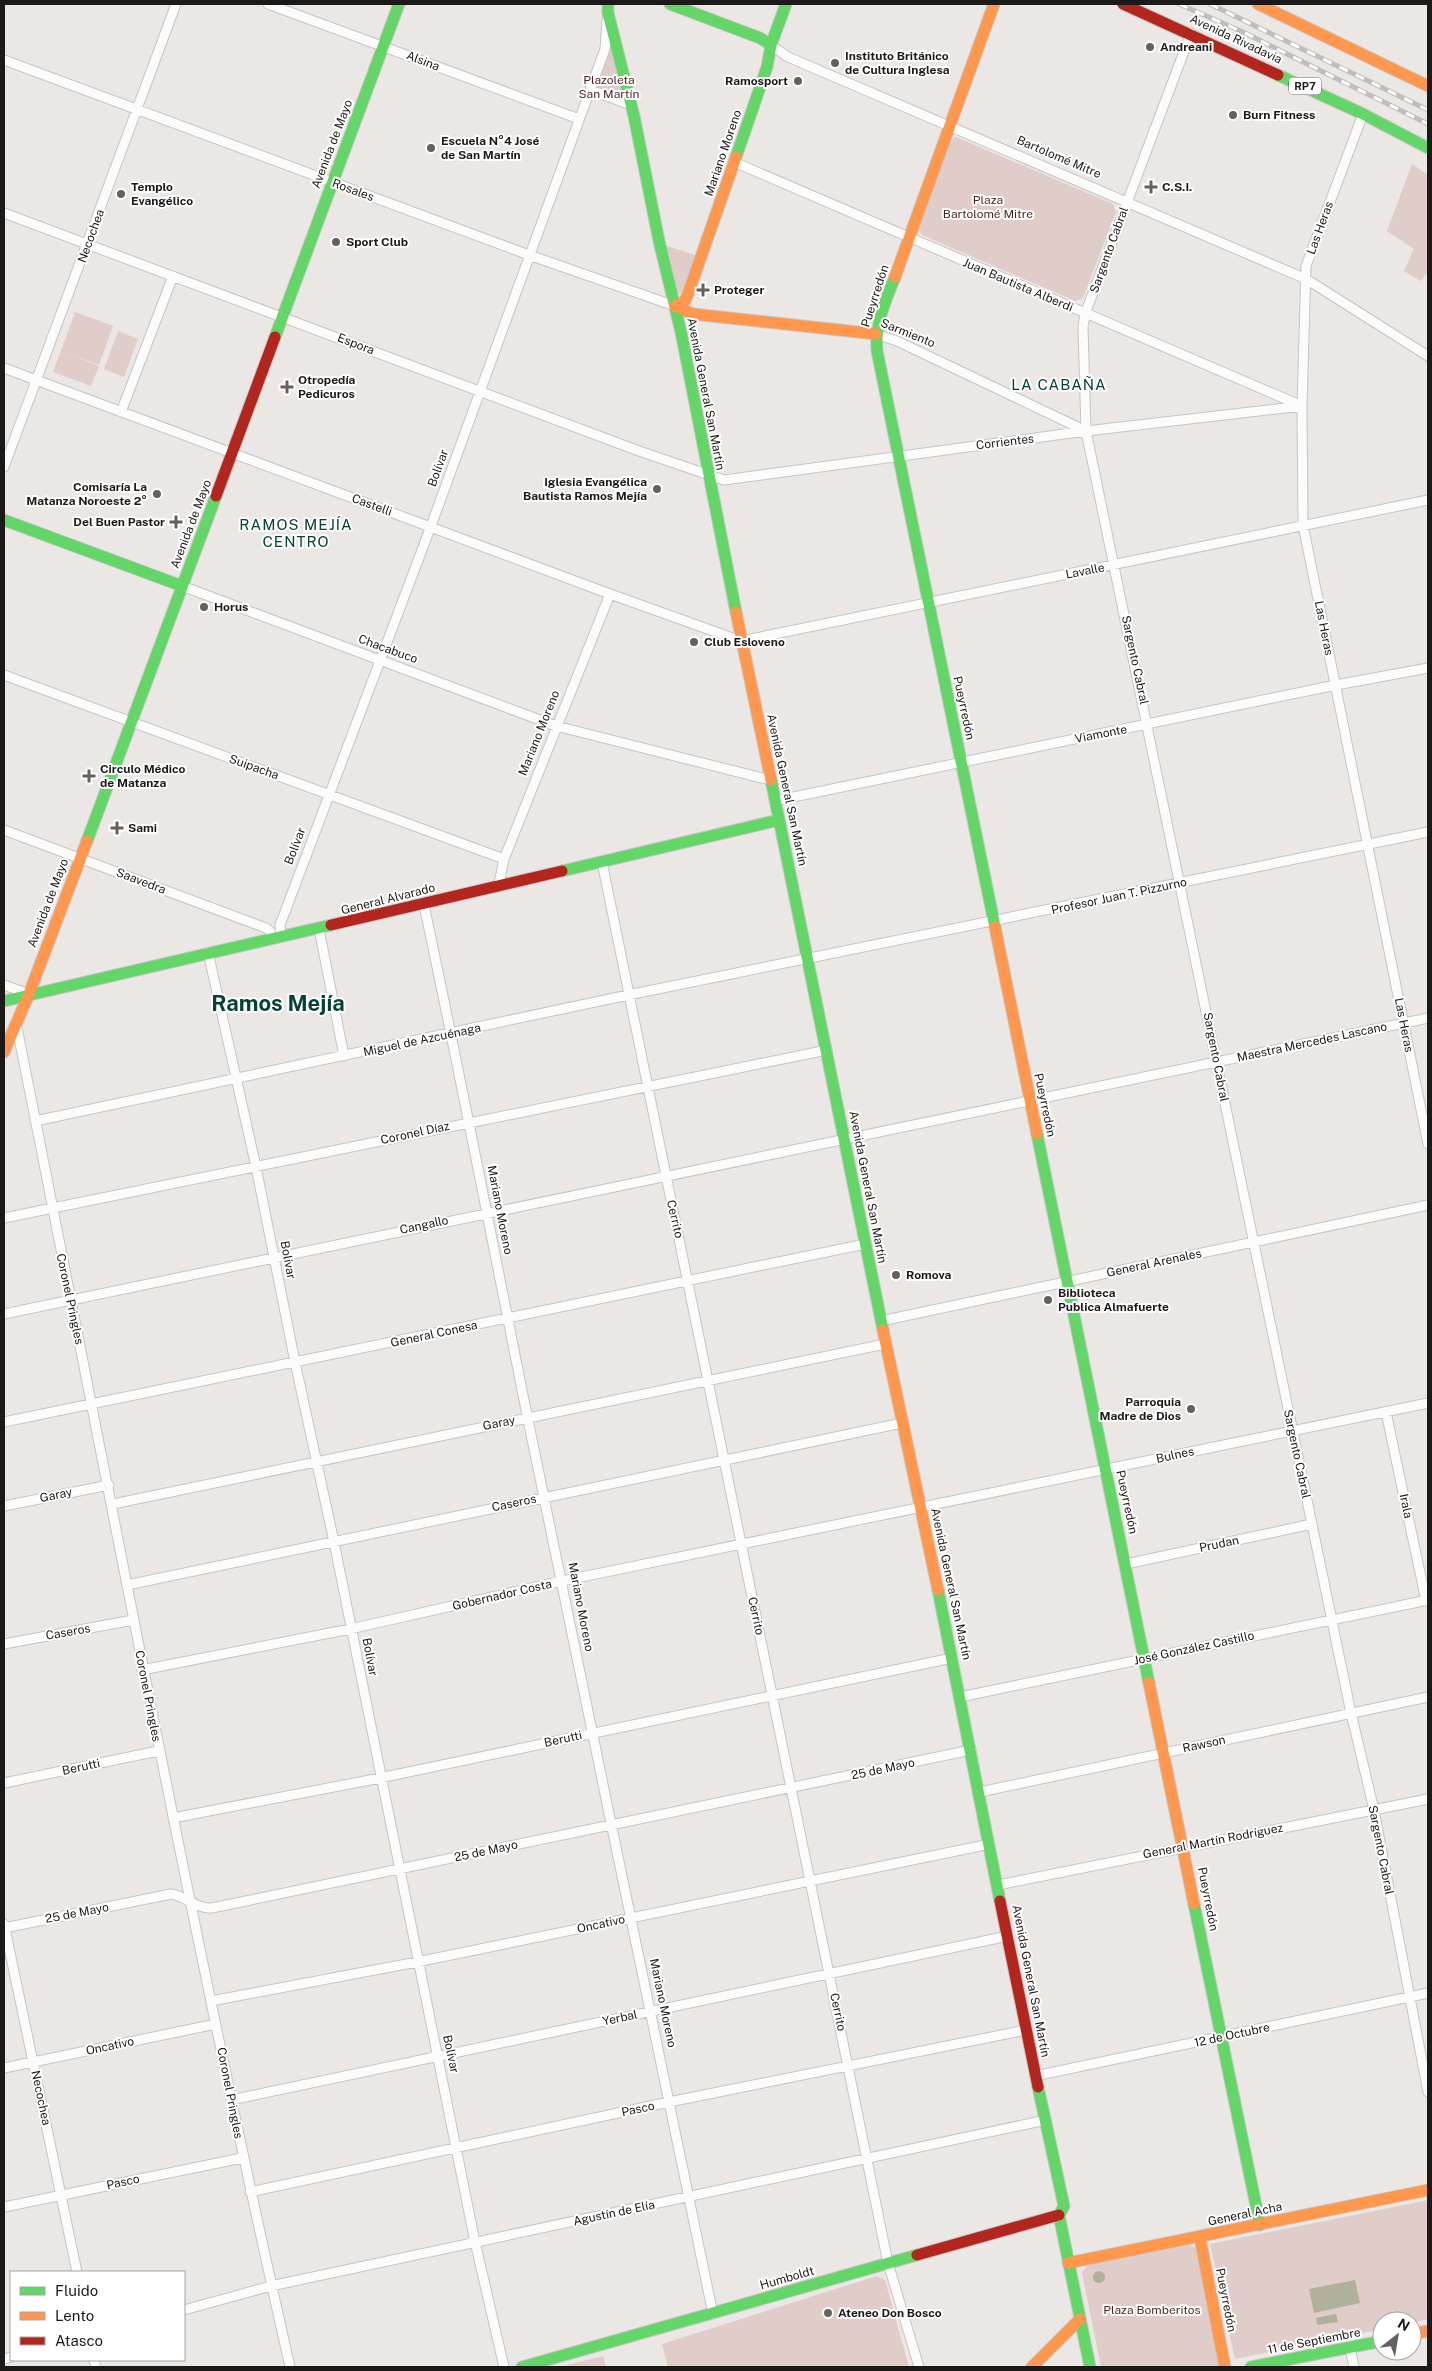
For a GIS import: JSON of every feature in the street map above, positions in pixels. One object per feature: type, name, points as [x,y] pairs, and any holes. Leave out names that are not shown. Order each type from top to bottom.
[{"type":"street","name":"Necochea","points":[[4,467],[176,4]]},
{"type":"street","name":"Alsina","points":[[268,4],[579,119]]},
{"type":"street","name":"Avenida de Mayo","points":[[4,1052],[29,994],[81,858],[399,4]]},
{"type":"street","name":"Bartolomé Mitre","points":[[670,4],[760,38],[788,56],[1306,279],[1428,356]]},
{"type":"street","name":"Mariano Moreno","points":[[675,306],[685,300],[688,294],[770,60],[771,45],[786,4]]},
{"type":"street","name":"Pueyrredón","points":[[994,4],[908,238],[876,334],[880,367],[898,456],[1260,2225]]},
{"type":"street","name":"Avenida Rivadavia","points":[[1123,4],[1191,33],[1363,114],[1428,149]]},
{"type":"street","points":[[1258,4],[1428,86]]},
{"type":"street","name":"Bolívar","points":[[276,938],[379,660],[432,526],[605,49],[608,8]]},
{"type":"street","name":"Avenida General San Martín","points":[[608,8],[675,306],[741,641],[809,959],[880,1321],[980,1792],[1035,2076],[1064,2206],[1059,2215],[1090,2367]]},
{"type":"street","name":"Sargento Cabral","points":[[1191,33],[1085,314],[1083,326],[1086,431],[1351,1713],[1374,1810],[1428,2092]]},
{"type":"street","name":"Rosales","points":[[4,60],[529,255],[675,306]]},
{"type":"street","points":[[590,90],[631,105]]},
{"type":"street","name":"Las Heras","points":[[1363,114],[1306,266],[1302,406],[1303,525],[1428,1144]]},
{"type":"street","name":"Juan Bautista Alberdi","points":[[734,162],[1302,406]]},
{"type":"street","name":"Espora","points":[[4,213],[708,476]]},
{"type":"street","points":[[121,412],[173,276]]},
{"type":"street","name":"Sarmiento","points":[[675,306],[693,314],[876,334],[897,342],[1086,431]]},
{"type":"street","name":"Castelli","points":[[4,368],[741,641]]},
{"type":"street","name":"Corrientes","points":[[708,476],[724,480],[1086,431],[1302,406]]},
{"type":"street","name":"Lavalle","points":[[741,641],[1428,500]]},
{"type":"street","name":"Chacabuco","points":[[4,520],[556,726],[770,780]]},
{"type":"street","name":"Mariano Moreno","points":[[499,884],[504,859],[610,594]]},
{"type":"street","name":"Viamonte","points":[[774,801],[1336,685],[1428,668]]},
{"type":"street","name":"Suipacha","points":[[4,675],[504,859]]},
{"type":"street","name":"General Alvarado","points":[[4,1001],[208,952],[424,905],[499,884],[602,862],[779,820]]},
{"type":"street","name":"Saavedra","points":[[4,830],[266,928],[276,938]]},
{"type":"street","name":"Profesor Juan T. Pizzurno","points":[[809,959],[1428,832]]},
{"type":"street","name":"Cerrito","points":[[602,862],[888,2263],[919,2367]]},
{"type":"street","name":"Mariano Moreno","points":[[424,905],[470,1122],[486,1212],[592,1733],[713,2314]]},
{"type":"street","points":[[319,929],[344,1056]]},
{"type":"street","name":"Bolívar","points":[[208,952],[256,1167],[316,1463],[334,1542],[380,1778],[475,2242],[504,2367]]},
{"type":"street","name":"Miguel de Azcuénaga","points":[[36,1121],[452,1034],[628,995],[809,959]]},
{"type":"street","points":[[4,985],[29,994]]},
{"type":"street","name":"Maestra Mercedes Lascano","points":[[844,1139],[1428,1018]]},
{"type":"street","name":"Coronel Pringles","points":[[16,1023],[112,1504],[158,1751],[212,2001],[242,2158],[290,2367]]},
{"type":"street","name":"Coronel Díaz","points":[[4,1218],[827,1050]]},
{"type":"street","name":"Cangallo","points":[[4,1314],[274,1256],[844,1139]]},
{"type":"street","name":"General Arenales","points":[[880,1321],[1428,1206]]},
{"type":"street","name":"General Conesa","points":[[4,1422],[865,1244]]},
{"type":"street","name":"Garay","points":[[112,1504],[316,1463],[707,1379],[885,1344]]},
{"type":"street","name":"Bulnes","points":[[921,1508],[1428,1403]]},
{"type":"street","name":"Irala","points":[[1386,1412],[1427,1600]]},
{"type":"street","name":"Caseros","points":[[127,1585],[902,1423]]},
{"type":"street","name":"Garay","points":[[4,1506],[108,1485]]},
{"type":"street","name":"Gobernador Costa","points":[[142,1670],[921,1508]]},
{"type":"street","name":"Prudan","points":[[1126,1564],[1312,1524]]},
{"type":"street","name":"José González Castillo","points":[[960,1697],[1427,1600]]},
{"type":"street","name":"Caseros","points":[[4,1644],[133,1620]]},
{"type":"street","name":"Berutti","points":[[173,1818],[380,1778],[772,1694],[952,1658]]},
{"type":"street","name":"Rawson","points":[[980,1792],[1428,1698]]},
{"type":"street","name":"25 de Mayo","points":[[4,1927],[170,1894],[184,1897],[199,1907],[212,1908],[971,1750]]},
{"type":"street","name":"Berutti","points":[[4,1783],[158,1751]]},
{"type":"street","name":"General Martín Rodríguez","points":[[998,1885],[1428,1799]]},
{"type":"street","name":"Oncativo","points":[[212,2001],[418,1962],[810,1879],[990,1844]]},
{"type":"street","name":"Necochea","points":[[4,1927],[77,2271]]},
{"type":"street","name":"Yerbal","points":[[231,2100],[1008,1936]]},
{"type":"street","name":"12 de Octubre","points":[[1035,2076],[1428,1994]]},
{"type":"street","name":"Oncativo","points":[[4,2068],[216,2024]]},
{"type":"street","name":"Pasco","points":[[250,2192],[669,2102],[1026,2030]]},
{"type":"street","name":"Agustín de Elía","points":[[185,2310],[271,2286],[1046,2120]]},
{"type":"street","name":"Pasco","points":[[4,2207],[242,2158]]},
{"type":"street","name":"General Acha","points":[[1068,2263],[1200,2238],[1428,2190]]},
{"type":"street","name":"Humboldt","points":[[522,2367],[1059,2215]]},
{"type":"street","name":"Pueyrredón","points":[[1200,2238],[1225,2367]]},
{"type":"street","points":[[1032,2367],[1080,2319]]},
{"type":"street","name":"11 de Septiembre","points":[[1251,2367],[1372,2343]]},
{"type":"street","points":[[1350,2348],[1354,2367]]},
{"type":"green space","name":"Plazoleta San Martín","points":[[612,45],[624,99],[594,95]]},
{"type":"green space","name":"Plaza Bartolomé Mitre","points":[[956,137],[1113,204],[1116,212],[1083,298],[1075,301],[922,235],[918,229],[950,140]]},
{"type":"green space","points":[[1412,164],[1428,175],[1428,271],[1421,281],[1404,271],[1414,249],[1387,231]]},
{"type":"green space","points":[[664,245],[695,255],[682,292],[679,294],[675,293]]},
{"type":"green space","points":[[75,312],[113,326],[99,365],[61,351]]},
{"type":"green space","points":[[118,331],[138,339],[124,377],[104,369]]},
{"type":"green space","points":[[61,351],[99,366],[91,386],[53,372]]},
{"type":"green space","points":[[1428,2200],[1428,2319],[1422,2320],[1422,2311],[1372,2311],[1372,2331],[1235,2359],[1210,2244]]},
{"type":"green space","name":"Plaza Bomberitos","points":[[1189,2245],[1199,2251],[1220,2363],[1219,2367],[1101,2367],[1082,2273],[1087,2265]]},
{"type":"green space","name":"Ateneo Don Bosco","points":[[877,2276],[885,2280],[909,2367],[668,2367],[662,2344]]},
{"type":"green space","points":[[603,2356],[606,2367],[559,2367]]},
{"type":"shaded area","points":[[1097,2271],[1101,2271],[1105,2277],[1101,2283],[1097,2283],[1093,2279],[1093,2275]]},
{"type":"shaded area","points":[[1355,2280],[1360,2303],[1314,2313],[1309,2289]]},
{"type":"shaded area","points":[[1336,2314],[1338,2322],[1317,2325],[1316,2318]]},
{"type":"railway","points":[[1179,4],[1243,32],[1428,124]]},
{"type":"railway","points":[[1210,4],[1428,110]]},
{"type":"traffic: fast","points":[[275,337],[399,4]]},
{"type":"traffic: fast","points":[[608,4],[608,13],[634,116],[659,241],[681,332],[736,612]]},
{"type":"traffic: fast","points":[[670,4],[760,38],[771,45],[786,4]]},
{"type":"traffic: fast","points":[[736,157],[767,67],[771,45]]},
{"type":"traffic: fast","points":[[1278,75],[1363,114],[1428,148]]},
{"type":"traffic: fast","points":[[895,277],[879,322],[877,351],[995,927]]},
{"type":"traffic: fast","points":[[87,841],[216,496]]},
{"type":"traffic: fast","points":[[4,520],[182,586]]},
{"type":"traffic: fast","points":[[771,780],[883,1330]]},
{"type":"traffic: fast","points":[[562,871],[779,820]]},
{"type":"traffic: fast","points":[[4,1001],[331,925]]},
{"type":"traffic: fast","points":[[1037,1134],[1149,1683]]},
{"type":"traffic: fast","points":[[938,1590],[1000,1901]]},
{"type":"traffic: fast","points":[[1194,1904],[1260,2225]]},
{"type":"traffic: fast","points":[[1038,2087],[1064,2206],[1059,2215],[1090,2367]]},
{"type":"traffic: fast","points":[[522,2367],[917,2255]]},
{"type":"traffic: fast","points":[[1251,2367],[1372,2343]]},
{"type":"traffic: slow","points":[[895,277],[994,4]]},
{"type":"traffic: slow","points":[[1258,4],[1428,86]]},
{"type":"traffic: slow","points":[[675,306],[685,301],[688,294],[736,157]]},
{"type":"traffic: slow","points":[[675,306],[693,314],[876,334]]},
{"type":"traffic: slow","points":[[736,612],[771,780]]},
{"type":"traffic: slow","points":[[4,1052],[29,994],[87,841]]},
{"type":"traffic: slow","points":[[995,927],[1037,1134]]},
{"type":"traffic: slow","points":[[883,1330],[938,1590]]},
{"type":"traffic: slow","points":[[1149,1683],[1194,1904]]},
{"type":"traffic: slow","points":[[1068,2263],[1428,2190]]},
{"type":"traffic: slow","points":[[1200,2238],[1225,2367]]},
{"type":"traffic: slow","points":[[1032,2367],[1080,2319]]},
{"type":"traffic: slow","points":[[1422,2332],[1428,2331]]},
{"type":"traffic: jam","points":[[1123,4],[1278,75]]},
{"type":"traffic: jam","points":[[216,496],[275,337]]},
{"type":"traffic: jam","points":[[331,925],[562,871]]},
{"type":"traffic: jam","points":[[1000,1901],[1038,2087]]},
{"type":"traffic: jam","points":[[917,2255],[1059,2215]]},
{"type":"place","name":"Andreani","points":[[1150,47]]},
{"type":"place","name":"Instituto Británico de Cultura Inglesa","points":[[835,63]]},
{"type":"place","name":"Ramosport","points":[[798,81]]},
{"type":"place","name":"Burn Fitness","points":[[1233,115]]},
{"type":"place","name":"Escuela N°4 José de San Martín","points":[[431,148]]},
{"type":"place","name":"C.S.I.","points":[[1151,187]]},
{"type":"place","name":"Templo Evangélico","points":[[121,194]]},
{"type":"place","name":"Sport Club","points":[[336,242]]},
{"type":"place","name":"Proteger","points":[[703,290]]},
{"type":"place","name":"Otropedía Pedicuros","points":[[287,387]]},
{"type":"place","name":"Iglesia Evangélica Bautista Ramos Mejía","points":[[657,489]]},
{"type":"place","name":"Comisaría La Matanza Noroeste 2°","points":[[157,494]]},
{"type":"place","name":"Del Buen Pastor","points":[[176,522]]},
{"type":"place","name":"Horus","points":[[204,607]]},
{"type":"place","name":"Club Esloveno","points":[[694,642]]},
{"type":"place","name":"Circulo Médico de Matanza","points":[[89,776]]},
{"type":"place","name":"Sami","points":[[117,828]]},
{"type":"place","name":"Romova","points":[[896,1275]]},
{"type":"place","name":"Biblioteca Publica Almafuerte","points":[[1048,1300]]},
{"type":"place","name":"Parroquia Madre de Dios","points":[[1191,1409]]},
{"type":"place","name":"Ateneo Don Bosco","points":[[828,2313]]},
{"type":"district","name":"LA CABAÑA","points":[[1059,384]]},
{"type":"district","name":"RAMOS MEJÍA CENTRO","points":[[296,532]]},
{"type":"district","name":"Ramos Mejía","points":[[278,1003]]}]
